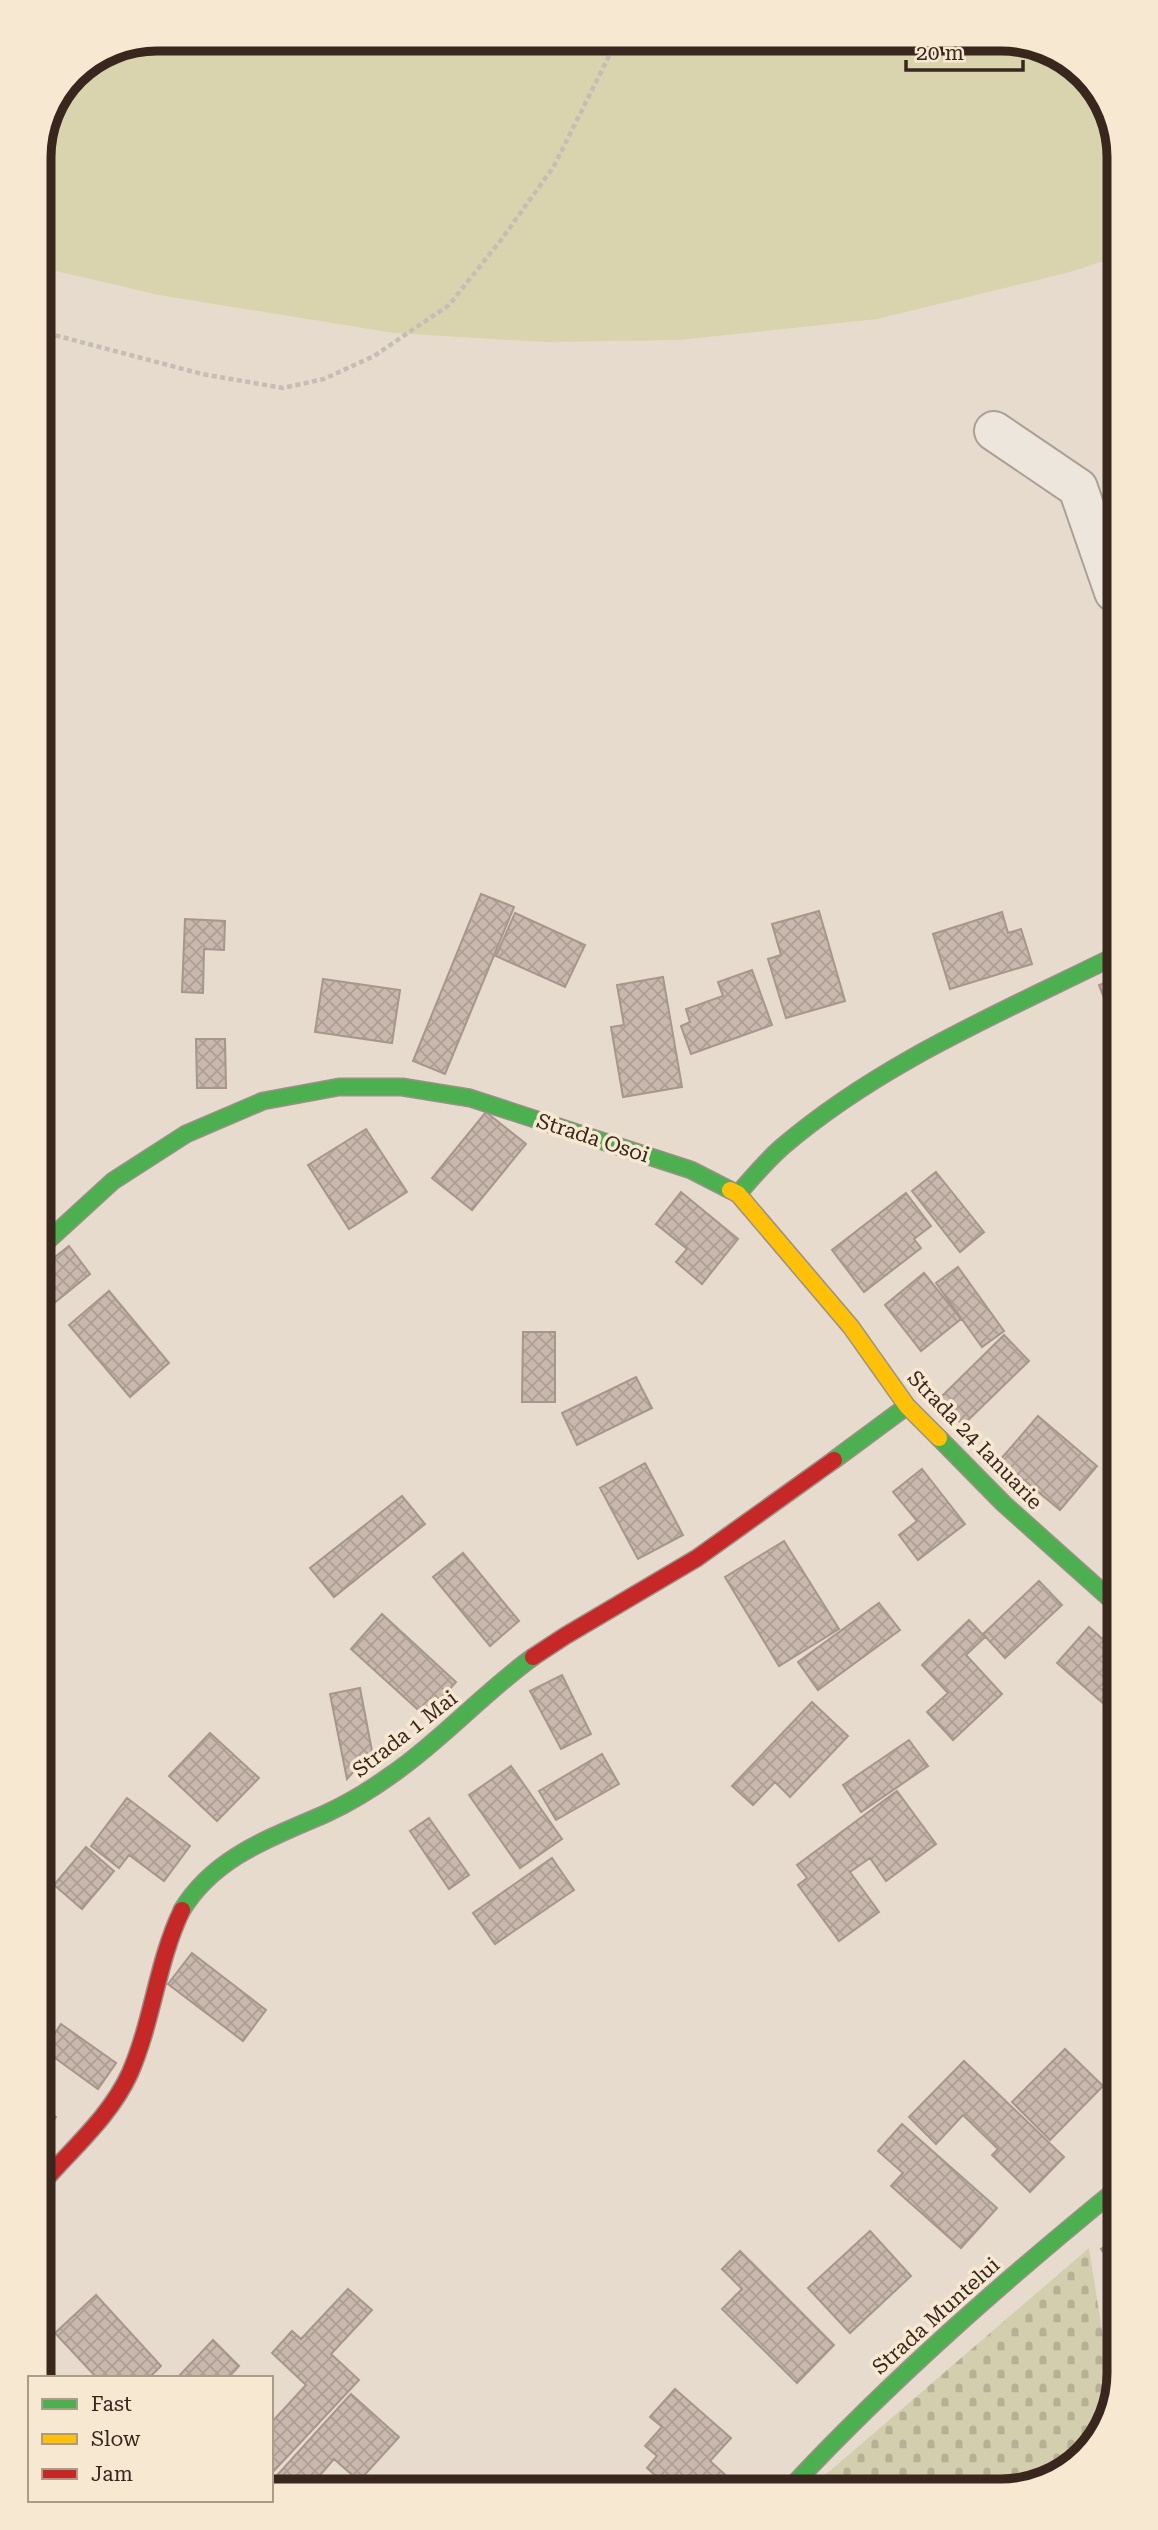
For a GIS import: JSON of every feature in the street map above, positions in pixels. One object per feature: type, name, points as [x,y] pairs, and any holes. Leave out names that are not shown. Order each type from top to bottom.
[{"type":"street","points":[[994,431],[1078,488],[1107,572]]},
{"type":"street","points":[[738,1194],[779,1149],[830,1108],[917,1054],[1107,960]]},
{"type":"street","name":"Strada Osoi","points":[[51,1238],[113,1181],[186,1134],[262,1101],[339,1087],[402,1087],[470,1098],[691,1170],[738,1194]]},
{"type":"street","name":"Strada 24 Ianuarie","points":[[738,1194],[851,1327],[907,1406],[1004,1504],[1107,1596]]},
{"type":"street","name":"Strada 1 Mai","points":[[51,2173],[107,2109],[130,2075],[144,2036],[168,1940],[181,1912],[198,1887],[226,1863],[257,1844],[365,1793],[383,1781],[436,1741],[522,1665],[560,1638],[696,1559],[907,1406]]},
{"type":"street","name":"Strada Muntelui","points":[[798,2479],[835,2439],[957,2323],[1107,2197]]},
{"type":"path","points":[[51,333],[202,374],[283,388],[324,379],[374,356],[449,305],[501,240],[554,166],[611,51]]},
{"type":"shaded area","points":[[1009,51],[1042,59],[1076,82],[1102,122],[1106,143],[1107,260],[1070,272],[877,319],[679,340],[545,342],[394,333],[159,295],[51,270],[51,149],[54,129],[73,92],[87,77],[116,59],[136,53]]},
{"type":"green space","points":[[1089,2248],[1107,2374],[1102,2408],[1093,2426],[1076,2448],[1048,2468],[1022,2477],[822,2479]]},
{"type":"building","points":[[481,894],[514,907],[445,1074],[413,1061]]},
{"type":"building","points":[[819,911],[845,1001],[786,1018],[768,959],[781,955],[772,924]]},
{"type":"building","points":[[1002,912],[1008,933],[1021,929],[1032,964],[950,989],[933,934]]},
{"type":"building","points":[[515,913],[585,945],[565,987],[496,956]]},
{"type":"building","points":[[185,919],[225,921],[224,950],[204,949],[203,993],[182,992]]},
{"type":"building","points":[[752,970],[772,1025],[691,1054],[681,1026],[690,1022],[686,1009],[723,996],[718,982]]},
{"type":"building","points":[[663,977],[682,1087],[623,1097],[611,1027],[624,1025],[617,985]]},
{"type":"building","points":[[323,979],[400,990],[392,1043],[315,1032]]},
{"type":"building","points":[[1107,982],[1107,1006],[1099,985]]},
{"type":"building","points":[[196,1039],[225,1039],[226,1088],[197,1088]]},
{"type":"building","points":[[486,1112],[526,1144],[472,1210],[432,1178]]},
{"type":"building","points":[[366,1129],[407,1192],[349,1229],[308,1165]]},
{"type":"building","points":[[936,1172],[984,1232],[960,1252],[912,1191]]},
{"type":"building","points":[[681,1192],[738,1239],[702,1284],[676,1262],[687,1249],[656,1224]]},
{"type":"building","points":[[906,1193],[931,1226],[914,1239],[921,1248],[864,1292],[832,1250]]},
{"type":"building","points":[[69,1246],[90,1274],[51,1306],[51,1260]]},
{"type":"building","points":[[958,1267],[1004,1331],[982,1347],[936,1283]]},
{"type":"building","points":[[924,1273],[961,1319],[921,1351],[885,1305]]},
{"type":"building","points":[[109,1291],[169,1363],[130,1397],[69,1325]]},
{"type":"building","points":[[523,1332],[555,1332],[555,1402],[522,1402]]},
{"type":"building","points":[[1004,1335],[1029,1361],[963,1425],[938,1400]]},
{"type":"building","points":[[636,1377],[652,1408],[577,1445],[562,1413]]},
{"type":"building","points":[[1038,1416],[1097,1466],[1060,1510],[1000,1460]]},
{"type":"building","points":[[645,1463],[683,1535],[638,1559],[600,1488]]},
{"type":"building","points":[[922,1469],[965,1524],[918,1560],[899,1535],[917,1521],[893,1492]]},
{"type":"building","points":[[402,1496],[425,1524],[334,1597],[310,1568]]},
{"type":"building","points":[[784,1541],[839,1629],[779,1666],[725,1577]]},
{"type":"building","points":[[463,1553],[519,1621],[490,1646],[433,1577]]},
{"type":"building","points":[[1039,1581],[1062,1605],[1005,1658],[983,1634]]},
{"type":"building","points":[[879,1603],[900,1630],[818,1690],[798,1662]]},
{"type":"building","points":[[382,1614],[456,1682],[425,1716],[351,1649]]},
{"type":"building","points":[[969,1620],[985,1637],[966,1655],[1002,1694],[953,1740],[927,1712],[948,1693],[922,1665]]},
{"type":"building","points":[[1089,1627],[1107,1643],[1107,1701],[1104,1704],[1057,1663]]},
{"type":"building","points":[[562,1675],[591,1734],[561,1749],[530,1691]]},
{"type":"building","points":[[360,1688],[372,1751],[347,1779],[330,1694]]},
{"type":"building","points":[[812,1702],[848,1736],[790,1797],[775,1782],[753,1805],[732,1786]]},
{"type":"building","points":[[210,1733],[259,1778],[217,1821],[169,1776]]},
{"type":"building","points":[[909,1740],[928,1766],[861,1812],[843,1785]]},
{"type":"building","points":[[602,1754],[619,1784],[556,1820],[539,1791]]},
{"type":"building","points":[[511,1766],[562,1839],[520,1868],[469,1795]]},
{"type":"building","points":[[897,1791],[936,1844],[886,1881],[870,1858],[850,1872],[879,1912],[839,1941],[798,1885],[807,1878],[797,1865]]},
{"type":"building","points":[[127,1798],[190,1846],[164,1881],[129,1855],[119,1868],[91,1846]]},
{"type":"building","points":[[429,1818],[469,1875],[449,1889],[410,1831]]},
{"type":"building","points":[[86,1847],[114,1871],[82,1909],[54,1885]]},
{"type":"building","points":[[552,1858],[574,1890],[495,1944],[473,1913]]},
{"type":"building","points":[[192,1953],[266,2010],[243,2041],[168,1984]]},
{"type":"building","points":[[61,2024],[116,2063],[98,2089],[51,2055],[51,2039]]},
{"type":"building","points":[[1065,2049],[1103,2086],[1050,2140],[1012,2102]]},
{"type":"building","points":[[964,2061],[1064,2157],[1030,2192],[992,2155],[998,2149],[963,2115],[936,2144],[909,2117]]},
{"type":"building","points":[[902,2124],[997,2208],[961,2248],[891,2186],[903,2173],[878,2151]]},
{"type":"building","points":[[870,2231],[911,2276],[850,2333],[808,2288]]},
{"type":"building","points":[[1107,2245],[1107,2257],[1101,2249]]},
{"type":"building","points":[[740,2251],[834,2345],[797,2383],[722,2309],[742,2289],[722,2269]]},
{"type":"building","points":[[348,2289],[372,2310],[331,2354],[359,2380],[273,2472],[273,2421],[306,2385],[272,2353],[292,2331],[301,2339]]},
{"type":"building","points":[[96,2295],[161,2366],[151,2376],[95,2376],[55,2333]]},
{"type":"building","points":[[213,2340],[239,2366],[230,2376],[179,2376]]},
{"type":"building","points":[[675,2389],[731,2438],[710,2461],[730,2479],[659,2479],[647,2468],[657,2456],[645,2446],[662,2427],[650,2417]]},
{"type":"building","points":[[351,2394],[399,2437],[361,2479],[357,2479],[334,2459],[320,2475],[324,2479],[274,2479]]},
{"type":"traffic: fast","points":[[738,1194],[782,1147],[859,1090],[942,1041],[1107,960]]},
{"type":"traffic: fast","points":[[51,1238],[113,1181],[186,1134],[263,1101],[339,1087],[402,1087],[470,1098],[691,1170],[730,1190]]},
{"type":"traffic: fast","points":[[834,1460],[907,1406]]},
{"type":"traffic: fast","points":[[939,1438],[1004,1504],[1107,1596]]},
{"type":"traffic: fast","points":[[182,1910],[210,1876],[245,1851],[343,1805],[394,1773],[533,1657]]},
{"type":"traffic: fast","points":[[799,2479],[869,2407],[950,2331],[1107,2197]]},
{"type":"traffic: slow","points":[[730,1190],[738,1194],[851,1327],[907,1406],[939,1438]]},
{"type":"traffic: jam","points":[[533,1657],[697,1558],[834,1460]]},
{"type":"traffic: jam","points":[[51,2173],[102,2117],[130,2073],[167,1950],[182,1910]]}]
